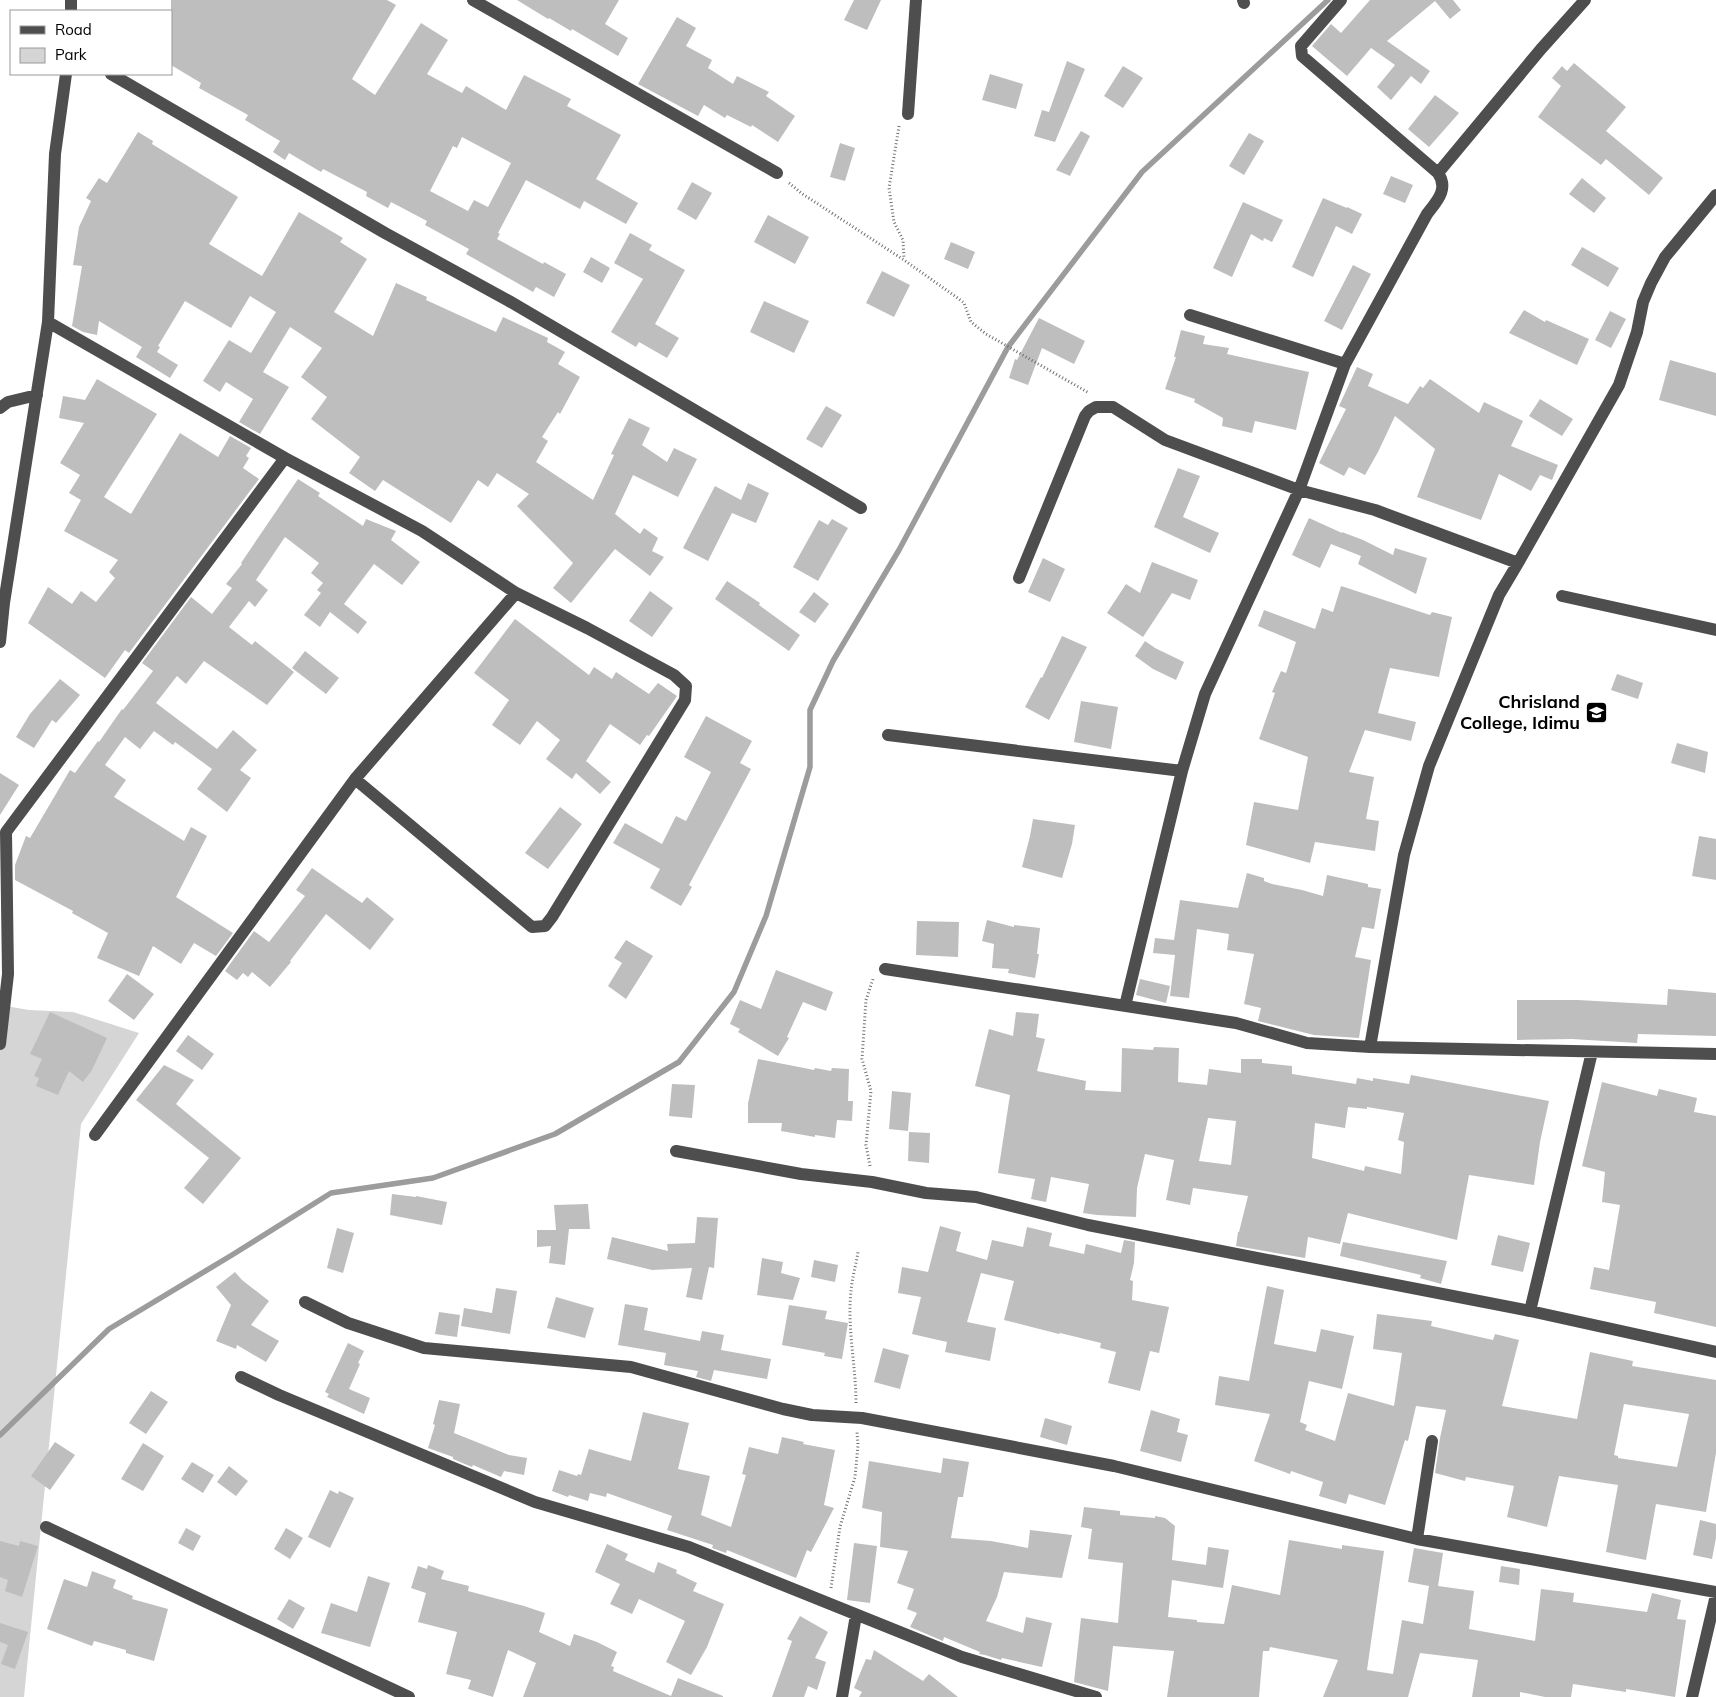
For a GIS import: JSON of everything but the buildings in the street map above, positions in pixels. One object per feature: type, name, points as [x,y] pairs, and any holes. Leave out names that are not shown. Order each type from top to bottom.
[{"type":"street","points":[[473,0],[777,173]]},
{"type":"street","points":[[908,114],[916,0]]},
{"type":"street","points":[[1125,1006],[1182,771],[1205,694],[1299,490],[1345,364],[1427,214],[1441,194],[1443,186],[1442,179],[1438,173],[1302,56],[1301,46],[1341,0]]},
{"type":"street","points":[[1438,173],[1541,49],[1585,0]]},
{"type":"street","points":[[0,642],[4,604],[48,322],[55,154],[66,75]]},
{"type":"street","points":[[114,75],[385,233],[509,301],[861,508]]},
{"type":"street","points":[[1370,1046],[1404,855],[1429,766],[1499,595],[1618,385],[1637,332],[1646,292],[1665,258],[1716,195]]},
{"type":"street","points":[[1190,315],[1345,364]]},
{"type":"street","points":[[48,322],[285,458],[422,531],[516,592],[674,675],[686,686],[685,700],[545,926],[532,927],[355,779]]},
{"type":"street","points":[[0,408],[8,402],[36,395]]},
{"type":"street","points":[[1019,578],[1085,416],[1096,407],[1114,407],[1165,440],[1299,490],[1374,510],[1518,564]]},
{"type":"street","points":[[0,1044],[8,974],[3,829],[285,458]]},
{"type":"street","points":[[95,1135],[355,779],[516,592]]},
{"type":"street","points":[[1562,596],[1716,630]]},
{"type":"street","points":[[888,735],[1182,771]]},
{"type":"street","points":[[885,969],[1236,1023],[1307,1042],[1370,1046],[1716,1054]]},
{"type":"street","points":[[1530,1311],[1592,1052]]},
{"type":"street","points":[[676,1150],[801,1174],[872,1182],[926,1193],[976,1197],[1088,1225],[1530,1311],[1716,1352]]},
{"type":"street","points":[[306,1302],[348,1323],[424,1348],[630,1367],[812,1415],[862,1418],[1114,1466],[1417,1539],[1716,1593],[1692,1697]]},
{"type":"street","points":[[241,1377],[279,1395],[535,1502],[689,1547],[962,1657],[1096,1697]]},
{"type":"street","points":[[1417,1539],[1432,1440]]},
{"type":"street","points":[[46,1527],[409,1697]]},
{"type":"street","points":[[842,1697],[856,1615]]},
{"type":"path","points":[[904,260],[903,240],[894,222],[890,188],[899,126],[908,114]]},
{"type":"path","points":[[777,173],[802,193],[904,260],[964,303],[971,322],[986,334],[1089,394]]},
{"type":"path","points":[[872,1182],[866,1145],[871,1092],[862,1059],[863,1042],[866,1000],[871,983],[878,972],[885,969]]},
{"type":"green space","points":[[0,1005],[29,1010],[73,1012],[139,1033],[81,1124],[24,1697],[0,1697]]},
{"type":"waterway","points":[[0,1435],[109,1329],[331,1193],[433,1178],[555,1134],[679,1062],[734,992],[766,916],[810,767],[810,710],[833,661],[899,550],[1008,347],[1142,172],[1328,0]]},
{"type":"place","name":"Chrisland College, Idimu","points":[[1596,712]]}]
